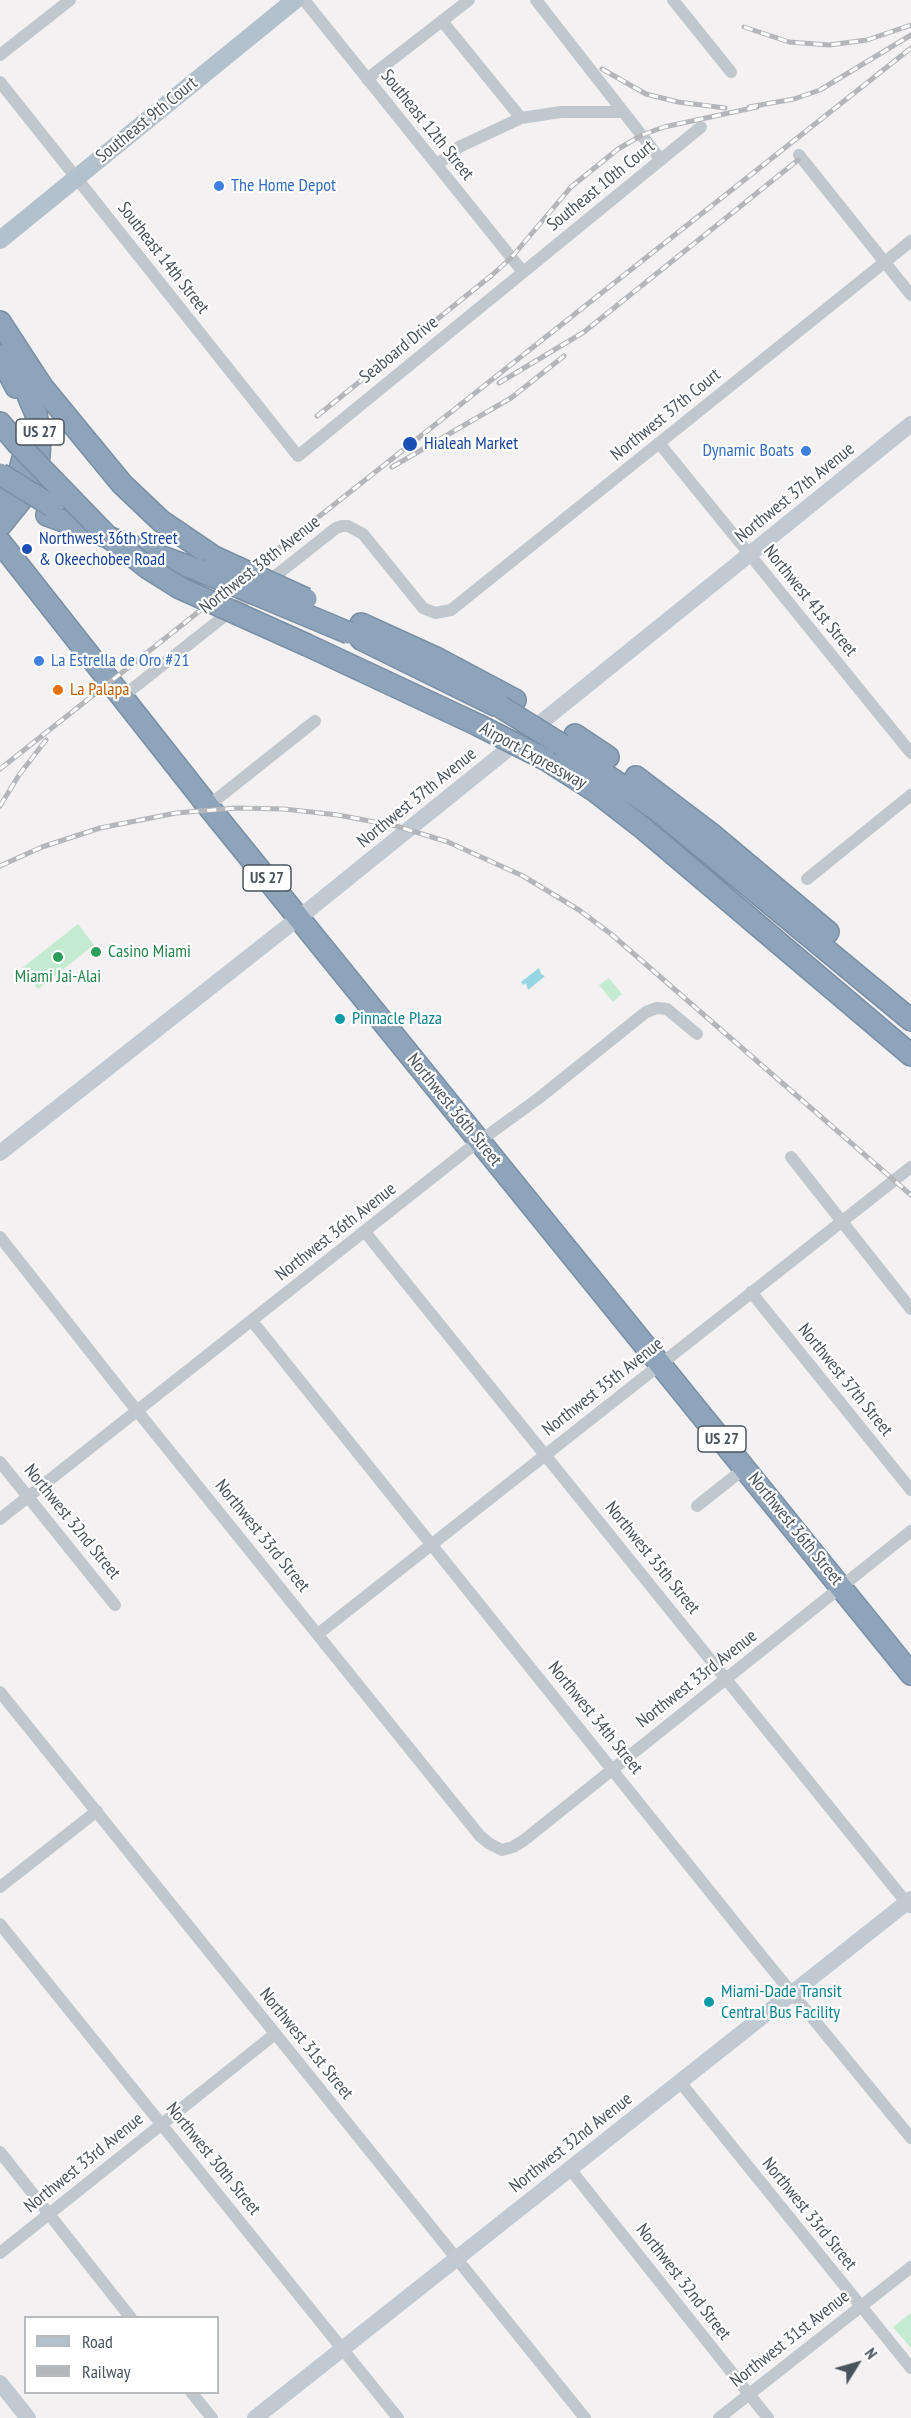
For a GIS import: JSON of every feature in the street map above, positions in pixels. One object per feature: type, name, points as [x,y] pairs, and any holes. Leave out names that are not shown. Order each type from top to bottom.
[{"type":"highway","points":[[0,322],[43,388],[122,484],[206,563]]},
{"type":"highway","name":"US 27","points":[[0,334],[29,395],[36,414],[40,442],[38,463],[29,488],[0,526]]},
{"type":"highway","name":"US 27","points":[[0,356],[22,405],[27,440],[22,466],[0,503]]},
{"type":"highway","name":"Airport Expressway","points":[[0,425],[106,536],[148,568],[180,588],[308,645],[478,726],[545,759],[595,791],[644,829],[911,1055]]},
{"type":"highway","points":[[0,474],[50,511]]},
{"type":"highway","name":"Airport Expressway","points":[[0,492],[50,511],[81,526],[206,563],[355,628],[508,704],[568,740],[610,776],[705,848],[911,1020]]},
{"type":"highway","name":"Northwest 36th Street","points":[[4,553],[911,1674]]},
{"type":"highway","points":[[568,740],[631,773],[710,833],[911,1003]]},
{"type":"main road","name":"Southeast 9th Court","points":[[0,240],[295,0]]},
{"type":"street","points":[[0,55],[70,0]]},
{"type":"street","name":"Southeast 12th Street","points":[[304,0],[523,272]]},
{"type":"street","points":[[367,79],[469,0]]},
{"type":"street","points":[[536,0],[661,160]]},
{"type":"street","points":[[673,0],[730,72]]},
{"type":"street","points":[[442,21],[521,118]]},
{"type":"street","name":"Southeast 14th Street","points":[[0,82],[298,456]]},
{"type":"street","points":[[436,165],[459,147],[521,118],[561,112],[623,112]]},
{"type":"street","name":"Southeast 10th Court","points":[[523,272],[701,127]]},
{"type":"street","points":[[799,155],[911,295]]},
{"type":"street","name":"Northwest 37th Court","points":[[441,613],[461,603],[911,241]]},
{"type":"street","name":"Seaboard Drive","points":[[298,456],[523,272]]},
{"type":"street","name":"Northwest 37th Avenue","points":[[0,1153],[299,918],[911,424]]},
{"type":"street","name":"Northwest 41st Street","points":[[659,443],[911,753]]},
{"type":"street","name":"Northwest 38th Avenue","points":[[122,698],[336,528],[342,526],[348,526],[363,534],[417,603],[429,611],[441,613]]},
{"type":"street","points":[[208,806],[315,721]]},
{"type":"street","points":[[807,879],[911,795]]},
{"type":"street","name":"Northwest 36th Avenue","points":[[0,1520],[646,1012],[657,1008],[672,1012],[697,1034]]},
{"type":"street","points":[[791,1157],[911,1309]]},
{"type":"street","name":"Northwest 35th Avenue","points":[[318,1634],[911,1167]]},
{"type":"street","name":"Northwest 35th Street","points":[[365,1232],[909,1903]]},
{"type":"street","name":"Northwest 33rd Street","points":[[0,1237],[137,1412],[480,1836],[502,1850]]},
{"type":"street","name":"Northwest 37th Street","points":[[751,1292],[911,1490]]},
{"type":"street","name":"Northwest 34th Street","points":[[252,1321],[911,2138]]},
{"type":"street","name":"Northwest 32nd Street","points":[[0,1462],[115,1605]]},
{"type":"street","points":[[697,1506],[745,1468]]},
{"type":"street","name":"Northwest 33rd Avenue","points":[[502,1850],[523,1841],[911,1531]]},
{"type":"street","name":"Northwest 31st Street","points":[[0,1692],[585,2418]]},
{"type":"street","points":[[0,1887],[97,1811]]},
{"type":"street","name":"Northwest 32nd Avenue","points":[[255,2418],[909,1903]]},
{"type":"street","name":"Northwest 30th Street","points":[[0,1924],[398,2418]]},
{"type":"street","name":"Northwest 33rd Avenue","points":[[0,2253],[275,2034]]},
{"type":"street","name":"Northwest 33rd Street","points":[[680,2082],[911,2368]]},
{"type":"street","points":[[0,2152],[129,2316]]},
{"type":"street","name":"Northwest 32nd Street","points":[[570,2169],[768,2418]]},
{"type":"street","name":"Northwest 31st Avenue","points":[[719,2418],[911,2266]]},
{"type":"street","points":[[0,2384],[28,2418]]},
{"type":"street","points":[[193,2394],[212,2418]]},
{"type":"green space","name":"Miami Jai-Alai","points":[[78,924],[94,945],[38,989],[22,968]]},
{"type":"green space","points":[[609,978],[622,994],[613,1002],[599,985]]},
{"type":"green space","points":[[911,2313],[911,2348],[893,2327]]},
{"type":"water","points":[[539,968],[541,974],[545,976],[528,990],[526,983],[523,985],[521,982]]},
{"type":"railway","points":[[744,27],[789,42],[829,45],[867,40],[911,25]]},
{"type":"railway","points":[[749,107],[794,99],[820,90],[911,35]]},
{"type":"railway","points":[[0,769],[911,48]]},
{"type":"railway","points":[[602,69],[646,94],[678,102],[725,108]]},
{"type":"railway","points":[[317,416],[492,275],[511,258],[571,187],[618,149],[642,135],[664,127],[757,107]]},
{"type":"railway","points":[[499,383],[584,332],[798,160]]},
{"type":"railway","points":[[392,467],[511,398],[564,356]]},
{"type":"railway","points":[[0,806],[19,775],[46,740]]},
{"type":"railway","points":[[0,866],[42,847],[100,828],[176,813],[236,808],[284,809],[338,815],[396,826],[448,842],[523,876],[579,910],[611,934],[911,1195]]},
{"type":"place","name":"The Home Depot","points":[[219,186]]},
{"type":"place","name":"Hialeah Market","points":[[410,444]]},
{"type":"place","name":"Dynamic Boats","points":[[806,451]]},
{"type":"place","name":"Northwest 36th Street & Okeechobee Road","points":[[27,549]]},
{"type":"place","name":"La Estrella de Oro #21","points":[[39,661]]},
{"type":"place","name":"La Palapa","points":[[58,690]]},
{"type":"place","name":"Casino Miami","points":[[96,952]]},
{"type":"place","name":"Miami Jai-Alai","points":[[58,957]]},
{"type":"place","name":"Pinnacle Plaza","points":[[340,1019]]},
{"type":"place","name":"Miami-Dade Transit Central Bus Facility","points":[[709,2002]]}]
